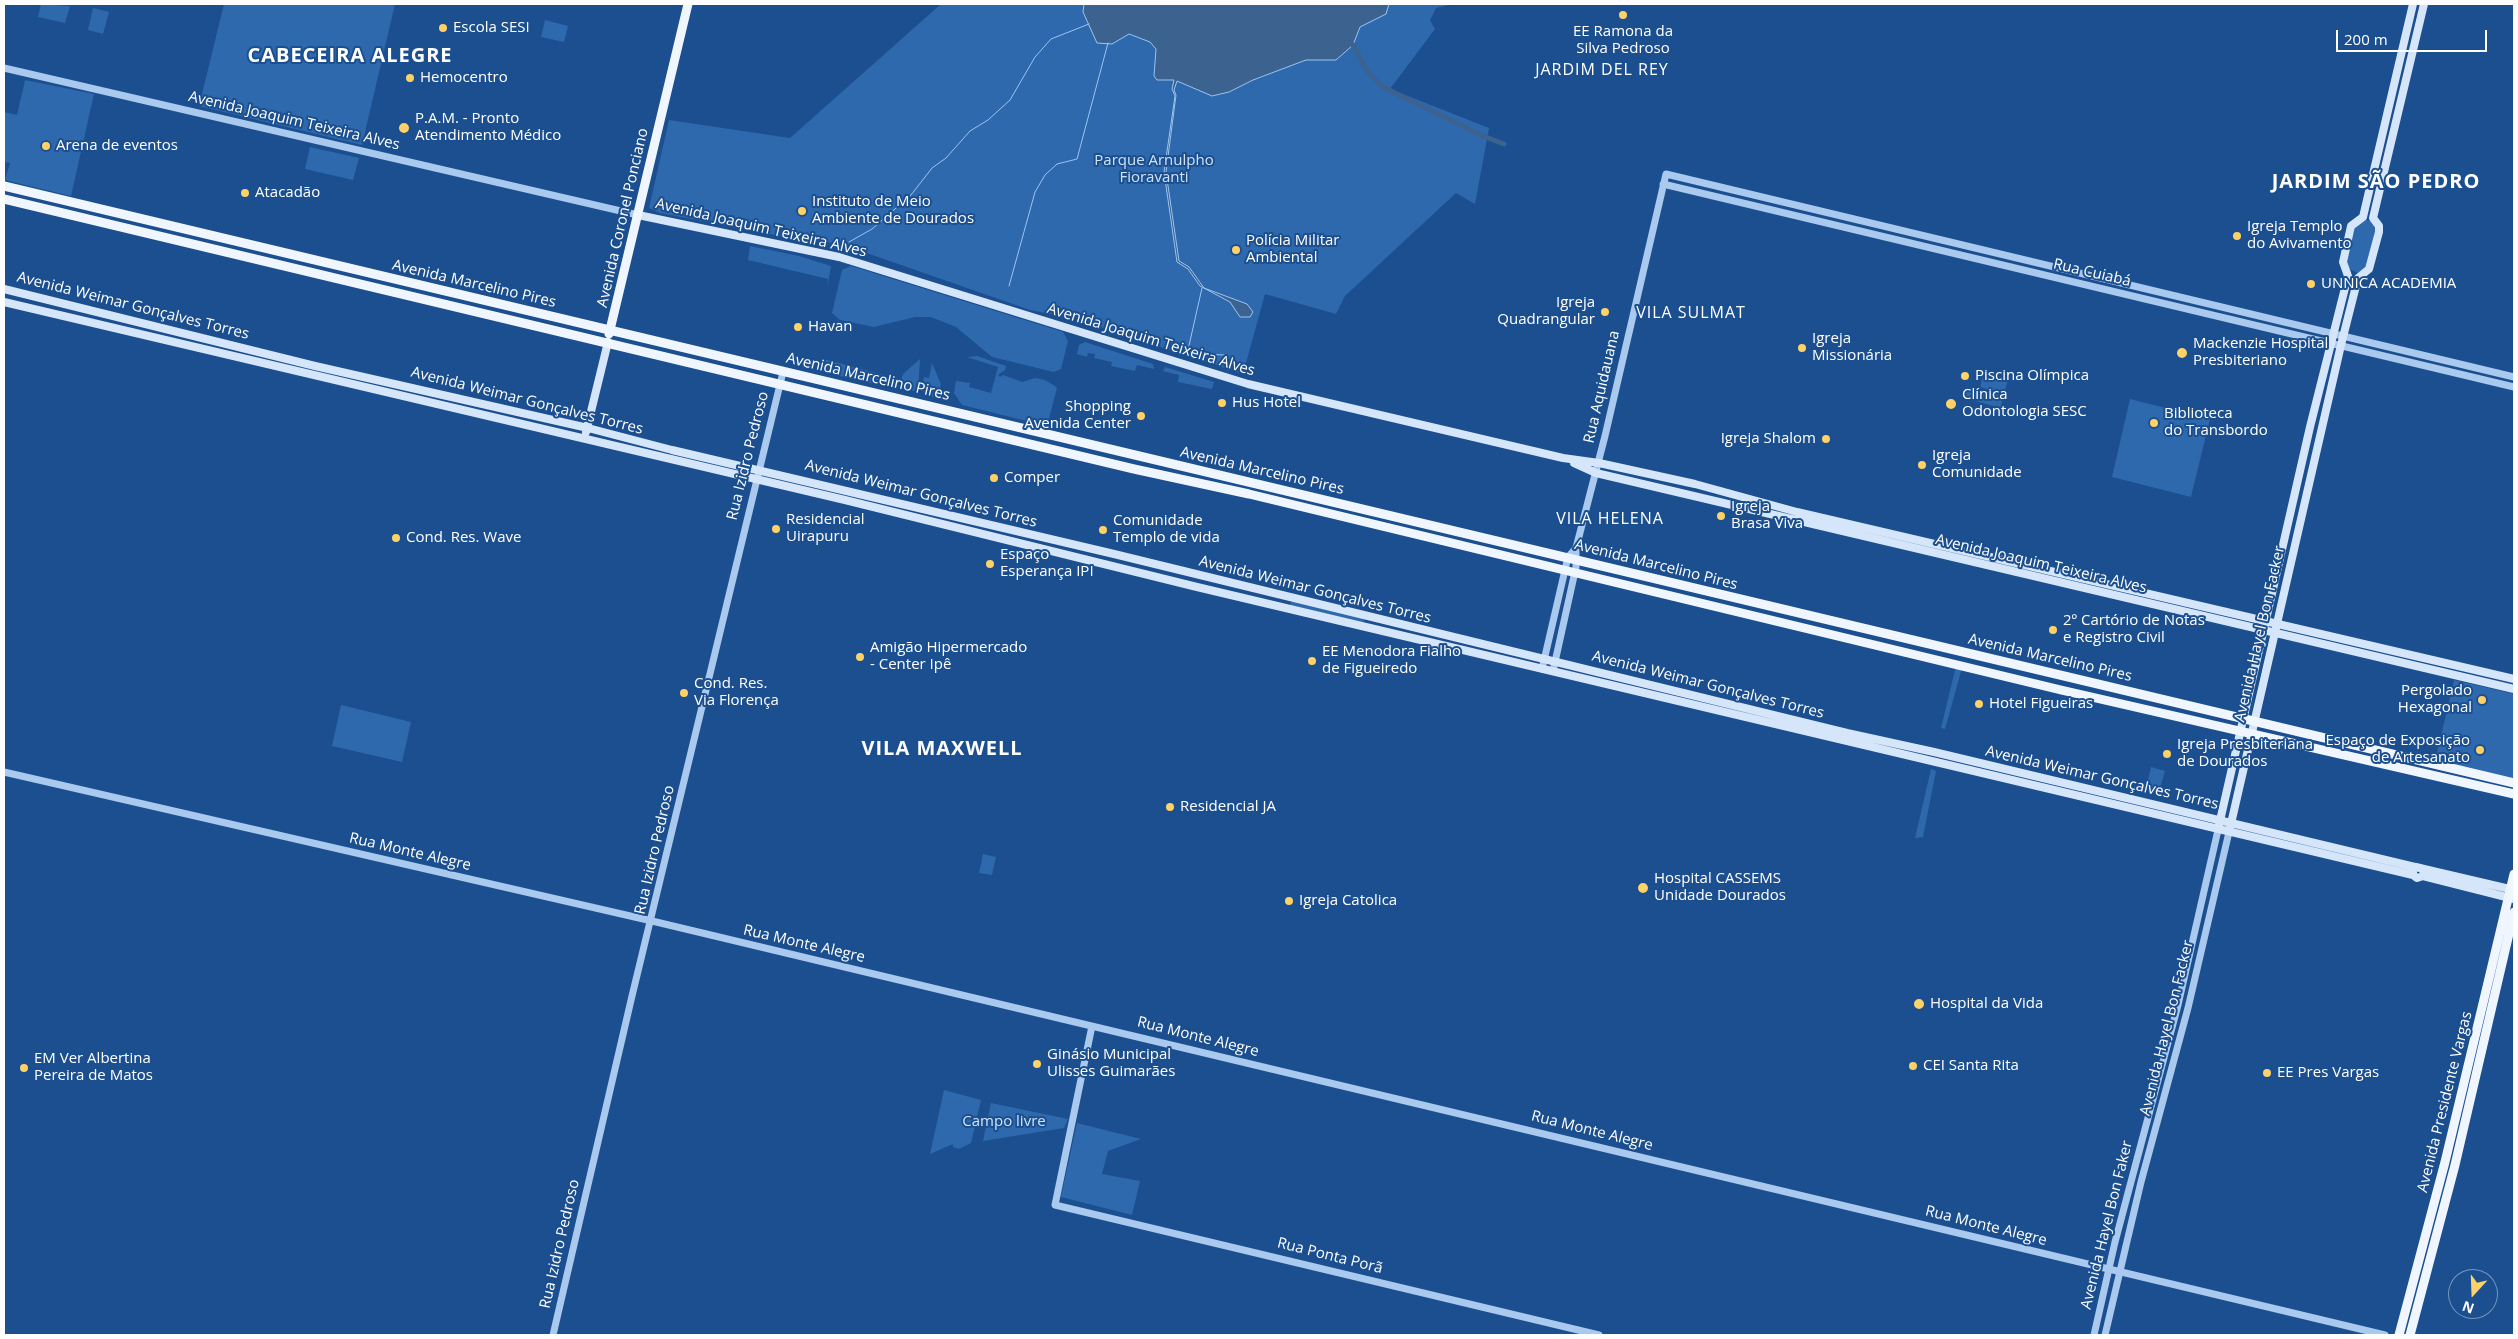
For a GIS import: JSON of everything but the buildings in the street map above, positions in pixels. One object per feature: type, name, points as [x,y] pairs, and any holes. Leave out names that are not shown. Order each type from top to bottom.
[{"type":"main road","name":"Avenida Coronel Ponciano","points":[[585,438],[688,4]]},
{"type":"main road","name":"Avenida Hayel Bon Facker","points":[[2218,830],[2242,732],[2310,427],[2348,276],[2343,262],[2351,226],[2363,217],[2413,4]]},
{"type":"main road","name":"Avenida Hayel Bon Facker","points":[[2229,832],[2341,345],[2358,278],[2370,269],[2379,232],[2379,226],[2373,218],[2424,4]]},
{"type":"main road","name":"Avenida Marcelino Pires","points":[[4,186],[2514,783]]},
{"type":"main road","name":"Avenida Marcelino Pires","points":[[4,199],[1391,528],[2252,735],[2514,794]]},
{"type":"main road","name":"Avenida Joaquim Teixeira Alves","points":[[638,215],[839,257],[1220,376],[1563,458],[1599,463],[1694,484],[1797,512],[2277,622],[2514,679]]},
{"type":"main road","name":"Avenida Weimar Gonçalves Torres","points":[[4,289],[315,366],[588,428],[672,450],[1545,660],[2231,823],[2414,871]]},
{"type":"main road","name":"Avenida Weimar Gonçalves Torres","points":[[4,302],[585,438],[2218,830],[2414,871]]},
{"type":"main road","points":[[958,426],[962,413]]},
{"type":"main road","name":"Avenida Joaquim Teixeira Alves","points":[[1563,458],[1596,473],[2514,689]]},
{"type":"main road","points":[[1307,508],[1310,496]]},
{"type":"main road","points":[[1391,528],[1394,516]]},
{"type":"main road","points":[[2414,871],[2419,878],[2424,873],[2512,894]]},
{"type":"main road","name":"Avenida Presidente Vargas","points":[[2399,1335],[2445,1162],[2512,894],[2514,874]]},
{"type":"main road","name":"Avenida Presidente Vargas","points":[[2410,1335],[2455,1165],[2514,912]]},
{"type":"main road","points":[[2415,1272],[2425,1275]]},
{"type":"street","name":"Avenida Joaquim Teixeira Alves","points":[[4,68],[638,215]]},
{"type":"street","name":"Rua Cuiabá","points":[[1666,174],[2514,377]]},
{"type":"street","name":"Rua Aquidauana","points":[[1553,671],[1578,560],[1576,548],[1599,463],[1666,174]]},
{"type":"street","name":"Rua Cuiabá","points":[[1663,184],[2332,342],[2514,387]]},
{"type":"street","points":[[2273,329],[2276,320]]},
{"type":"street","name":"Rua Izidro Pedroso","points":[[553,1335],[632,996],[652,921],[783,372]]},
{"type":"street","name":"Rua Aquidauana","points":[[1542,669],[1568,557],[1576,548]]},
{"type":"street","points":[[1555,615],[1565,618]]},
{"type":"street","name":"Rua Monte Alegre","points":[[4,772],[652,921],[1447,1112],[1546,1133],[1731,1181],[2385,1335]]},
{"type":"street","name":"Avenida Hayel Bon Faker","points":[[2094,1335],[2108,1270],[2178,1005],[2218,830]]},
{"type":"street","name":"Avenida Hayel Bon Facker","points":[[2105,1335],[2119,1272],[2188,1008],[2229,832]]},
{"type":"street","name":"Rua Ponta Porã","points":[[1092,1026],[1055,1205],[1599,1335]]},
{"type":"green space","points":[[41,4],[70,6],[65,23],[38,17]]},
{"type":"green space","points":[[224,4],[395,4],[362,145],[199,106]]},
{"type":"green space","name":"Parque Arnulpho Fioravanti","points":[[941,4],[1453,4],[1436,8],[1430,20],[1435,29],[1390,89],[1489,128],[1475,204],[1456,193],[1345,296],[1336,314],[1265,294],[1243,374],[1076,319],[1030,310],[841,244],[780,236],[660,213],[649,208],[669,120],[790,138]]},
{"type":"green space","points":[[93,8],[109,12],[103,34],[88,30]]},
{"type":"green space","points":[[545,20],[568,26],[564,42],[541,37]]},
{"type":"green space","points":[[25,80],[94,94],[71,196],[5,180],[10,163],[4,162],[4,112],[17,115]]},
{"type":"green space","points":[[310,147],[359,158],[353,180],[305,169]]},
{"type":"green space","points":[[2363,219],[2371,221],[2376,226],[2368,266],[2358,273],[2345,267],[2353,226]]},
{"type":"green space","points":[[750,246],[799,256],[831,266],[827,290],[828,279],[748,260]]},
{"type":"green space","points":[[851,266],[1063,332],[1068,341],[1061,369],[1054,372],[992,357],[956,327],[931,317],[915,317],[874,327],[840,320],[832,313],[842,270]]},
{"type":"green space","points":[[1085,342],[1153,364],[1154,369],[1137,365],[1135,371],[1111,366],[1112,362],[1094,358],[1095,354],[1088,353],[1087,357],[1077,354],[1079,345]]},
{"type":"green space","points":[[977,356],[1006,366],[1005,370],[998,375],[1000,377],[1003,375],[1022,382],[1035,378],[1045,380],[1057,388],[1047,426],[962,405],[954,393],[956,381],[970,383],[969,387],[991,393],[998,367],[967,357]]},
{"type":"green space","points":[[823,359],[884,375],[885,380],[878,385],[820,371]]},
{"type":"green space","points":[[920,359],[918,389],[913,391],[899,388],[903,374]]},
{"type":"green space","points":[[932,363],[941,384],[938,398],[925,395],[922,389],[924,377],[929,378]]},
{"type":"green space","points":[[1165,367],[1214,382],[1212,389],[1178,382],[1179,375],[1163,371]]},
{"type":"green space","points":[[1984,372],[2008,379],[2004,394],[1980,387]]},
{"type":"green space","points":[[1967,389],[2003,396],[2001,408],[1964,398]]},
{"type":"green space","points":[[2130,399],[2210,419],[2191,497],[2112,477]]},
{"type":"green space","points":[[1291,601],[1364,618],[1365,621],[1362,622],[1290,605]]},
{"type":"green space","points":[[1956,666],[1962,668],[1945,729],[1941,728]]},
{"type":"green space","points":[[2454,680],[2514,694],[2514,779],[2435,761]]},
{"type":"green space","points":[[341,705],[411,722],[402,762],[332,746]]},
{"type":"green space","points":[[2151,767],[2165,771],[2159,792],[2146,789]]},
{"type":"green space","points":[[1931,769],[1936,771],[1923,837],[1915,838]]},
{"type":"green space","points":[[983,854],[996,857],[992,875],[979,873]]},
{"type":"green space","points":[[944,1090],[981,1100],[971,1143],[959,1149],[953,1147],[953,1144],[930,1154]]},
{"type":"green space","name":"Campo livre","points":[[991,1103],[1068,1119],[1064,1128],[983,1141]]},
{"type":"green space","points":[[1077,1123],[1141,1139],[1108,1151],[1102,1174],[1140,1181],[1132,1215],[1061,1197]]},
{"type":"shaded area","points":[[1084,4],[1389,4],[1386,14],[1360,27],[1353,45],[1336,60],[1306,60],[1253,80],[1229,92],[1212,96],[1177,81],[1174,90],[1176,95],[1166,172],[1179,261],[1189,267],[1204,288],[1247,304],[1253,312],[1250,317],[1240,317],[1230,302],[1200,286],[1188,269],[1177,262],[1164,172],[1175,96],[1172,89],[1174,80],[1157,80],[1154,76],[1156,49],[1150,42],[1129,34],[1112,44],[1097,43],[1083,12]]},
{"type":"waterway","points":[[849,242],[872,229],[911,195],[932,168],[946,158],[970,131],[988,120],[1010,100],[1035,57],[1051,39],[1089,24]]},
{"type":"waterway","points":[[1009,286],[1035,192],[1045,175],[1057,164],[1077,159],[1108,43]]},
{"type":"waterway","points":[[1353,45],[1368,72],[1383,87],[1483,136],[1504,144]]},
{"type":"waterway","points":[[1202,288],[1188,350],[1197,354],[1226,355],[1229,365],[1228,370]]},
{"type":"place","name":"EE Ramona da Silva Pedroso","points":[[1623,15]]},
{"type":"place","name":"Escola SESI","points":[[443,28]]},
{"type":"place","name":"Hemocentro","points":[[410,78]]},
{"type":"place","name":"P.A.M. - Pronto Atendimento Médico","points":[[404,128]]},
{"type":"place","name":"Arena de eventos","points":[[46,146]]},
{"type":"place","name":"Atacadão","points":[[245,193]]},
{"type":"place","name":"Instituto de Meio Ambiente de Dourados","points":[[802,211]]},
{"type":"place","name":"Igreja Templo do Avivamento","points":[[2237,236]]},
{"type":"place","name":"Polícia Militar Ambiental","points":[[1236,250]]},
{"type":"place","name":"UNNICA ACADEMIA","points":[[2311,284]]},
{"type":"place","name":"Igreja Quadrangular","points":[[1605,312]]},
{"type":"place","name":"Havan","points":[[798,327]]},
{"type":"place","name":"Igreja Missionária","points":[[1802,348]]},
{"type":"place","name":"Mackenzie Hospital Presbiteriano","points":[[2182,353]]},
{"type":"place","name":"Piscina Olímpica","points":[[1965,376]]},
{"type":"place","name":"Hus Hotel","points":[[1222,403]]},
{"type":"place","name":"Clínica Odontologia SESC","points":[[1951,404]]},
{"type":"place","name":"Shopping Avenida Center","points":[[1141,416]]},
{"type":"place","name":"Biblioteca do Transbordo","points":[[2154,423]]},
{"type":"place","name":"Igreja Shalom","points":[[1826,439]]},
{"type":"place","name":"Igreja Comunidade","points":[[1922,465]]},
{"type":"place","name":"Comper","points":[[994,478]]},
{"type":"place","name":"Igreja Brasa Viva","points":[[1721,516]]},
{"type":"place","name":"Residencial Uirapuru","points":[[776,529]]},
{"type":"place","name":"Comunidade Templo de vida","points":[[1103,530]]},
{"type":"place","name":"Cond. Res. Wave","points":[[396,538]]},
{"type":"place","name":"Espaço Esperança IPI","points":[[990,564]]},
{"type":"place","name":"2º Cartório de Notas e Registro Civil","points":[[2053,630]]},
{"type":"place","name":"Amigão Hipermercado - Center Ipê","points":[[860,657]]},
{"type":"place","name":"EE Menodora Fialho de Figueiredo","points":[[1312,661]]},
{"type":"place","name":"Cond. Res. Via Florença","points":[[684,693]]},
{"type":"place","name":"Pergolado Hexagonal","points":[[2482,700]]},
{"type":"place","name":"Hotel Figueiras","points":[[1979,704]]},
{"type":"place","name":"Espaço de Exposição de Artesanato","points":[[2480,750]]},
{"type":"place","name":"Igreja Presbiteriana de Dourados","points":[[2167,754]]},
{"type":"place","name":"Residencial JA","points":[[1170,807]]},
{"type":"place","name":"Hospital CASSEMS Unidade Dourados","points":[[1643,888]]},
{"type":"place","name":"Igreja Catolica","points":[[1289,901]]},
{"type":"place","name":"Hospital da Vida","points":[[1919,1004]]},
{"type":"place","name":"Ginásio Municipal Ulisses Guimarães","points":[[1037,1064]]},
{"type":"place","name":"CEI Santa Rita","points":[[1913,1066]]},
{"type":"place","name":"EM Ver Albertina Pereira de Matos","points":[[24,1068]]},
{"type":"place","name":"EE Pres Vargas","points":[[2267,1073]]},
{"type":"district","name":"CABECEIRA ALEGRE","points":[[350,56]]},
{"type":"district","name":"JARDIM DEL REY","points":[[1602,70]]},
{"type":"district","name":"JARDIM SÃO PEDRO","points":[[2376,182]]},
{"type":"district","name":"VILA SULMAT","points":[[1691,313]]},
{"type":"district","name":"VILA HELENA","points":[[1610,519]]},
{"type":"district","name":"VILA MAXWELL","points":[[942,749]]}]
